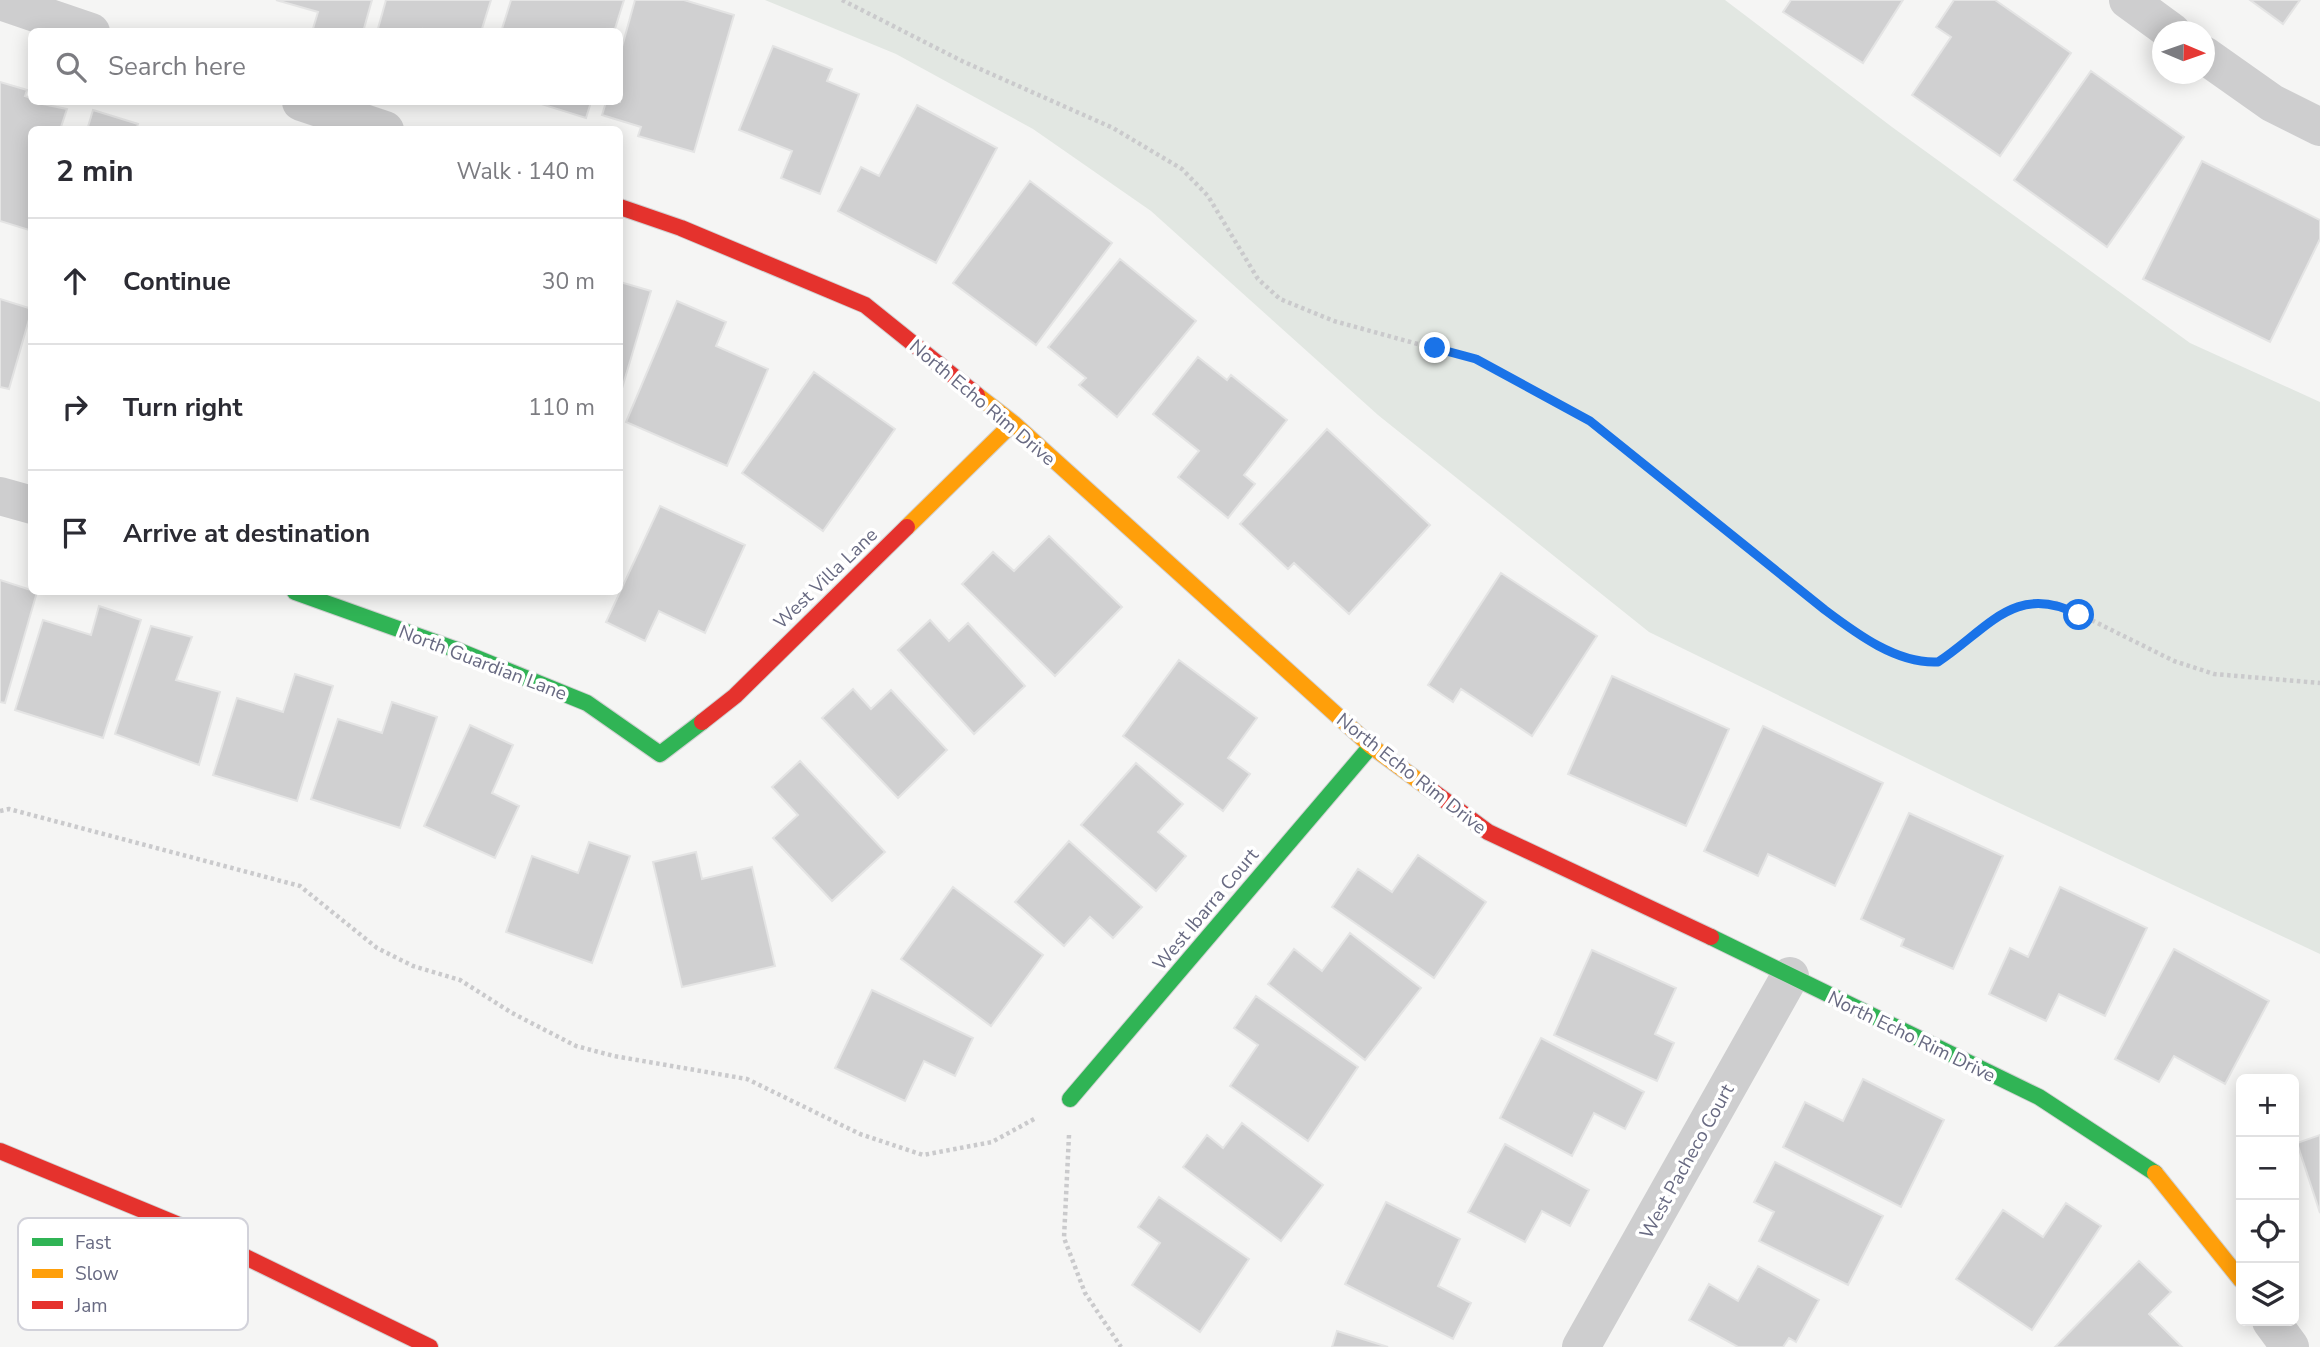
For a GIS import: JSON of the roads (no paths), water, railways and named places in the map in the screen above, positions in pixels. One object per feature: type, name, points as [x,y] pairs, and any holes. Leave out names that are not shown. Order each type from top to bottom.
[{"type":"main road","name":"North Echo Rim Drive","points":[[623,209],[681,228],[865,305],[1013,423],[1371,746],[1488,832],[2039,1097],[2157,1174],[2236,1274]]},
{"type":"main road","name":"West Villa Lane","points":[[660,754],[735,696],[1013,423]]},
{"type":"main road","name":"North Guardian Lane","points":[[303,595],[457,650],[587,703],[660,754]]},
{"type":"main road","name":"West Ibarra Court","points":[[1070,1099],[1371,746]]},
{"type":"main road","points":[[0,1151],[162,1218]]},
{"type":"main road","points":[[248,1258],[430,1347]]},
{"type":"street","points":[[2127,0],[2157,21]]},
{"type":"street","points":[[0,1],[79,28]]},
{"type":"street","points":[[2215,63],[2272,103],[2320,127]]},
{"type":"street","points":[[310,105],[373,126]]},
{"type":"street","points":[[0,496],[28,504]]},
{"type":"street","name":"West Pacheco Court","points":[[1581,1347],[1790,976]]},
{"type":"street","points":[[2275,1326],[2291,1347]]}]
